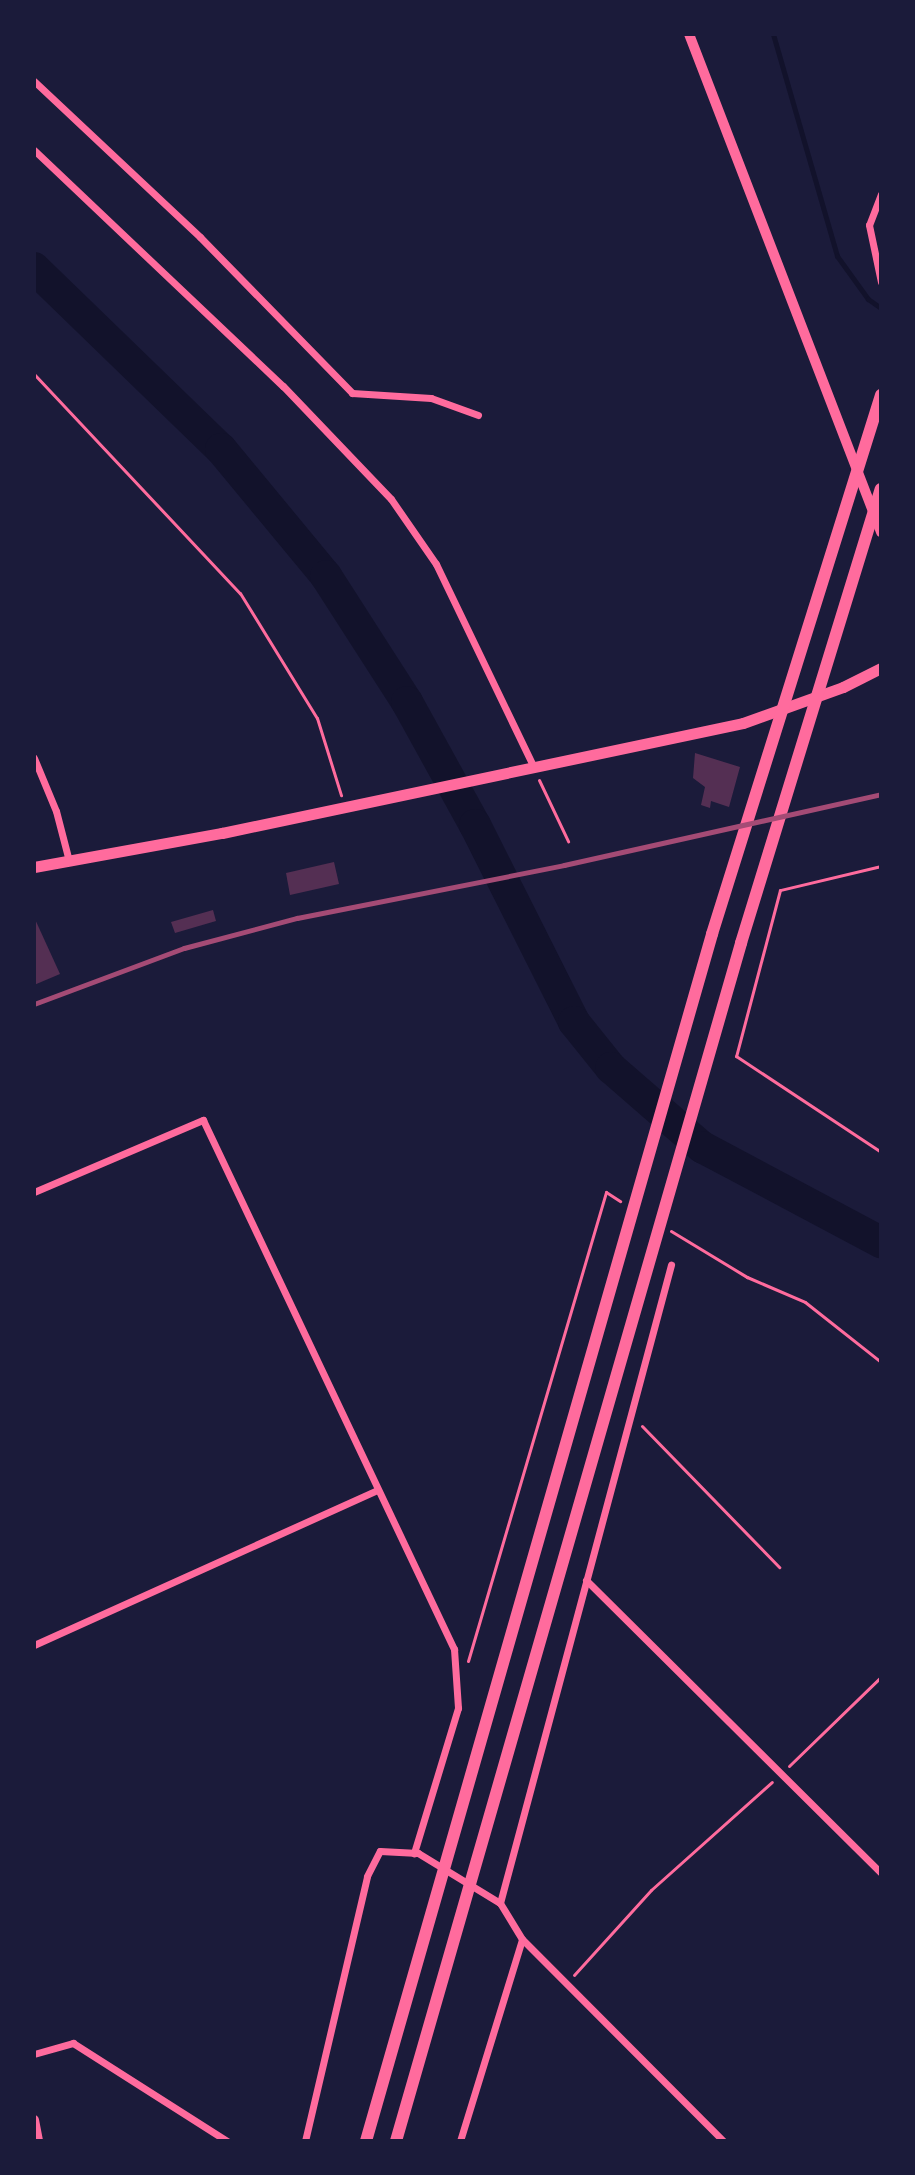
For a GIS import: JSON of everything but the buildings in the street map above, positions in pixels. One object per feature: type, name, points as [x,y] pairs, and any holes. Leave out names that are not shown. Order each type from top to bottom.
[{"type":"highway","points":[[366,2141],[704,963],[881,395]]},
{"type":"highway","points":[[396,2141],[736,958],[881,489]]},
{"type":"main road","points":[[689,34],[881,532]]},
{"type":"main road","points":[[34,867],[534,768],[743,723],[843,687],[881,668]]},
{"type":"main road","points":[[34,2120],[38,2141]]},
{"type":"street","points":[[34,81],[200,237],[352,393],[431,398],[478,415]]},
{"type":"street","points":[[34,150],[283,386],[391,499],[436,564],[534,768]]},
{"type":"street","points":[[881,194],[869,225],[881,282]]},
{"type":"street","points":[[34,758],[56,811],[69,861]]},
{"type":"street","points":[[34,1192],[203,1120],[454,1649],[458,1708],[414,1853]]},
{"type":"street","points":[[500,1903],[671,1265]]},
{"type":"street","points":[[34,1645],[378,1490]]},
{"type":"street","points":[[586,1580],[881,1873]]},
{"type":"street","points":[[305,2141],[367,1876],[380,1851],[414,1853],[500,1903],[522,1939],[723,2141]]},
{"type":"street","points":[[460,2141],[522,1939]]},
{"type":"street","points":[[34,2054],[73,2043],[227,2141]]},
{"type":"path","points":[[34,374],[240,593],[317,718],[350,805]]},
{"type":"path","points":[[534,768],[568,841]]},
{"type":"path","points":[[881,866],[780,890],[736,1056],[881,1152]]},
{"type":"path","points":[[630,1415],[779,1567]]},
{"type":"path","points":[[566,1984],[651,1890],[783,1773],[881,1677]]},
{"type":"waterway","points":[[773,34],[837,256],[868,299],[881,308]]},
{"type":"waterway","points":[[34,268],[221,449],[326,576],[407,702],[475,825],[574,1022],[611,1068],[702,1147],[881,1242]]},
{"type":"railway","points":[[34,1004],[184,948],[297,918],[564,865],[881,794]]}]
